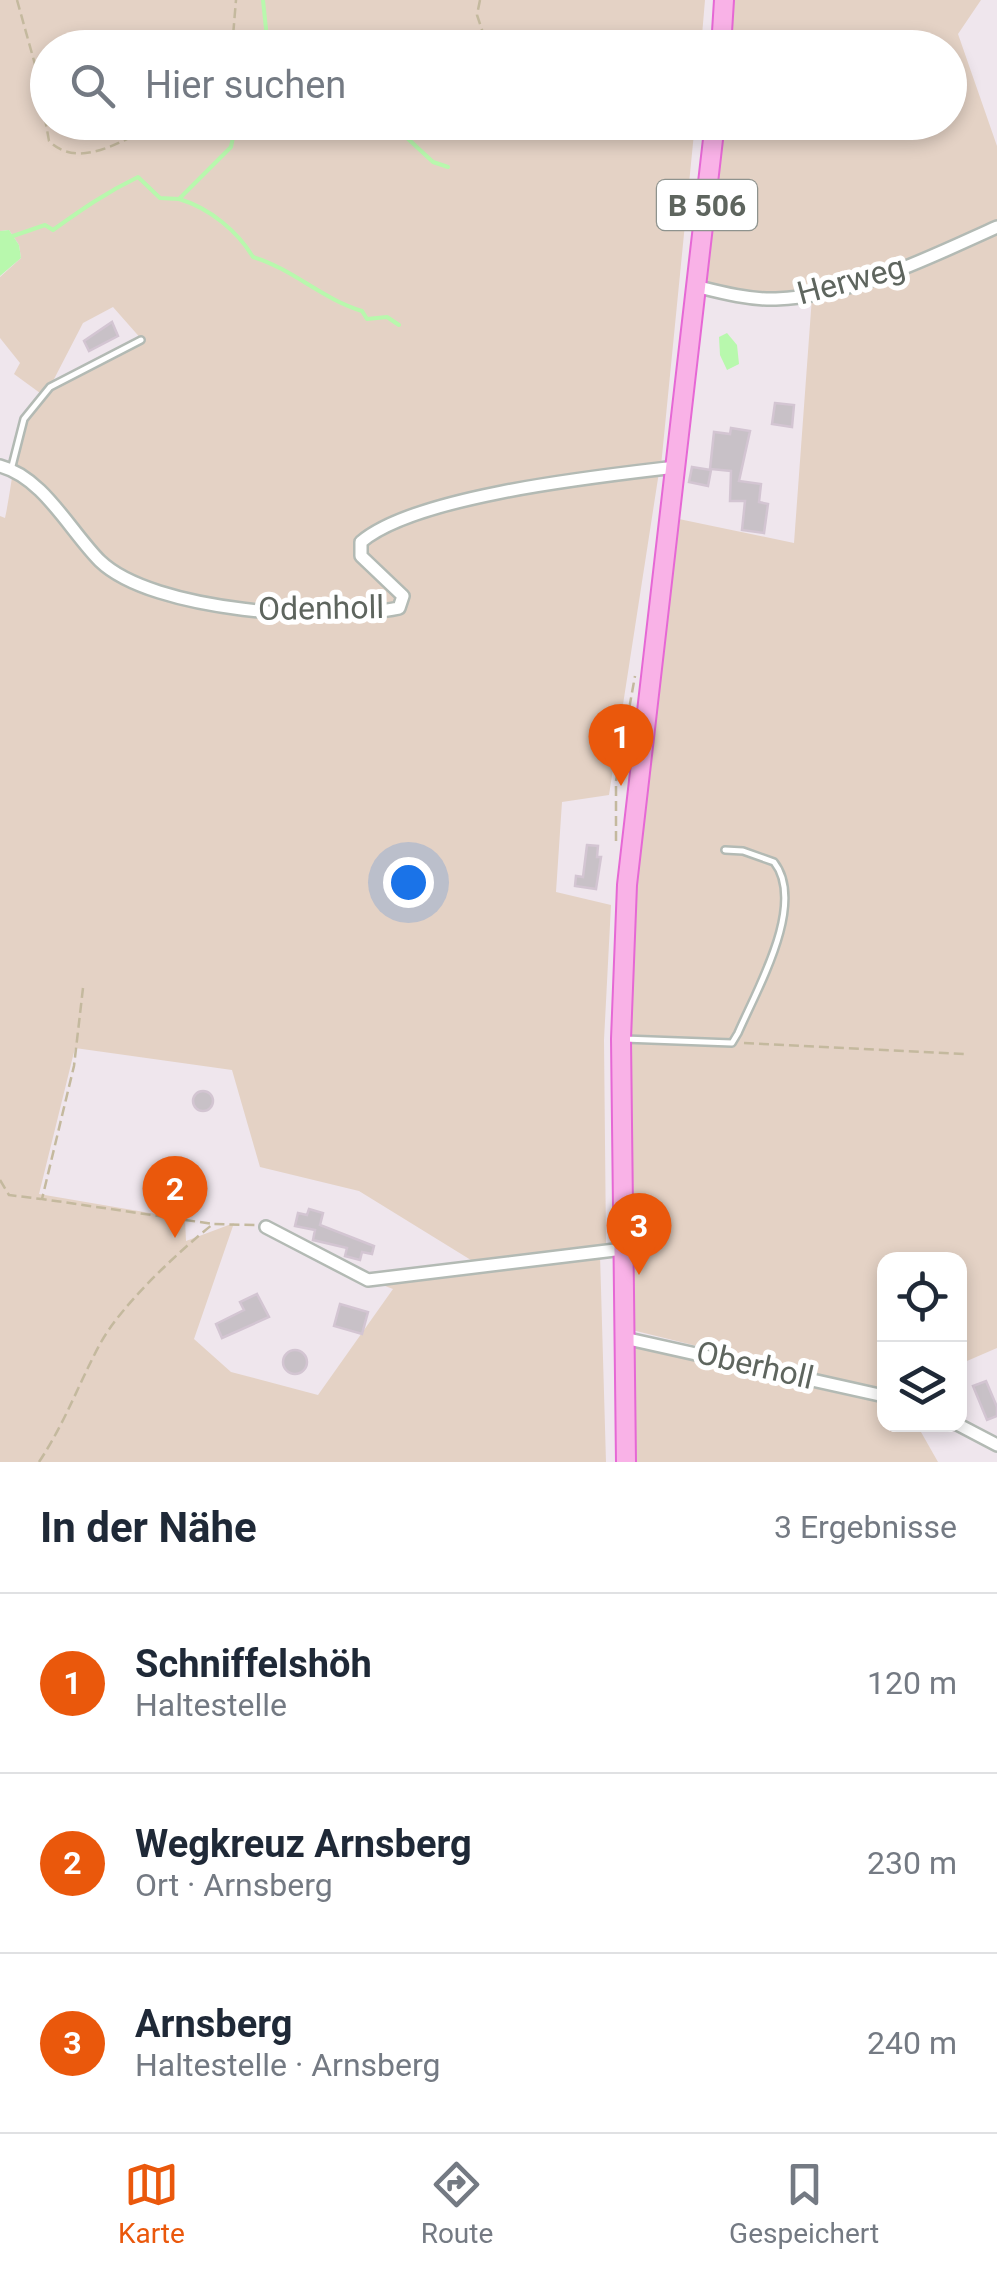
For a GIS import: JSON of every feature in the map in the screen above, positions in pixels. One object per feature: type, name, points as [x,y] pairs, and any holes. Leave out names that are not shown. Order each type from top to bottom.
[{"type":"main road","points":[[722,30],[724,0]]},
{"type":"main road","name":"B 506","points":[[626,1462],[622,1039],[636,784],[714,140]]},
{"type":"street","name":"Herweg","points":[[699,287],[776,299],[810,293],[906,269],[997,226]]},
{"type":"street","name":"Odenholl","points":[[6,468],[36,489],[102,564],[139,585],[222,608],[264,612],[399,608],[403,596],[360,556],[362,542],[400,520],[519,488],[676,467]]},
{"type":"street","points":[[266,1227],[368,1280],[623,1250]]},
{"type":"street","name":"Oberholl","points":[[624,1338],[877,1394]]},
{"type":"street","points":[[967,1429],[997,1445]]},
{"type":"lane","points":[[6,468],[24,419],[50,386],[141,340]]},
{"type":"lane","points":[[622,1039],[732,1043],[778,938],[784,899],[780,870],[774,862],[744,851],[724,850]]},
{"type":"path","points":[[17,0],[30,47]]},
{"type":"path","points":[[234,30],[236,0]]},
{"type":"path","points":[[480,0],[477,14],[482,30]]},
{"type":"path","points":[[49,140],[57,149],[85,155],[119,140]]},
{"type":"path","points":[[42,1200],[74,1066],[83,988]]},
{"type":"path","points":[[732,1043],[964,1054]]},
{"type":"path","points":[[0,1180],[9,1195],[212,1224],[236,1222],[266,1227]]},
{"type":"path","points":[[39,1462],[68,1418],[101,1341],[212,1224]]},
{"type":"shaded area","points":[[0,0],[705,0],[702,30],[30,30],[30,140],[693,140],[661,466],[519,490],[659,472],[609,795],[562,802],[556,892],[611,905],[604,1040],[606,1245],[479,1265],[359,1191],[260,1167],[232,1070],[75,1048],[39,1194],[185,1219],[186,1241],[234,1223],[194,1339],[231,1372],[318,1395],[393,1289],[380,1284],[600,1254],[606,1462],[0,1462],[0,516],[5,518],[19,441],[37,404],[63,381],[143,341],[113,307],[83,323],[52,383],[40,393],[14,374],[20,363],[0,338],[0,277],[21,258],[19,245],[9,230],[0,231]]},
{"type":"shaded area","points":[[731,0],[981,0],[961,30],[729,30]]},
{"type":"shaded area","points":[[967,60],[997,146],[997,222],[890,269],[834,285],[776,292],[707,287],[720,140],[967,140]]},
{"type":"shaded area","points":[[9,230],[19,245],[21,258],[0,276],[0,231]]},
{"type":"shaded area","points":[[997,233],[997,1348],[967,1361],[967,1252],[877,1252],[877,1390],[632,1330],[625,1033],[635,891],[674,518],[794,543],[812,297]]},
{"type":"shaded area","points":[[727,333],[737,345],[739,364],[727,370],[720,355],[719,337]]},
{"type":"shaded area","points":[[641,1345],[877,1397],[877,1432],[921,1432],[938,1462],[632,1462],[633,1348]]},
{"type":"building","points":[[112,322],[118,336],[89,351],[84,341]]},
{"type":"building","points":[[775,403],[794,405],[792,427],[772,424]]},
{"type":"building","points":[[731,428],[750,431],[739,481],[761,484],[759,502],[768,504],[764,533],[742,530],[745,501],[730,501],[731,471],[710,469],[714,432],[730,434]]},
{"type":"building","points":[[692,467],[711,470],[708,486],[689,482]]},
{"type":"building","points":[[587,845],[598,846],[597,857],[601,857],[596,889],[575,886],[576,876],[583,877]]},
{"type":"building","points":[[203,1091],[213,1101],[203,1111],[193,1101]]},
{"type":"building","points":[[158,1169],[176,1170],[175,1187],[156,1185]]},
{"type":"building","points":[[309,1209],[323,1213],[320,1225],[374,1246],[372,1254],[362,1252],[360,1260],[345,1256],[347,1248],[313,1240],[315,1230],[295,1226],[298,1213],[307,1215]]},
{"type":"building","points":[[257,1294],[269,1317],[222,1338],[216,1324],[244,1310],[240,1302]]},
{"type":"building","points":[[340,1304],[368,1312],[362,1334],[334,1326]]},
{"type":"building","points":[[295,1350],[307,1362],[295,1374],[283,1362]]},
{"type":"building","points":[[986,1381],[997,1407],[997,1416],[987,1420],[973,1386]]},
{"type":"waterway","points":[[263,0],[266,30]]},
{"type":"waterway","points":[[13,236],[45,225],[53,230],[138,177],[160,198],[179,199],[231,147],[232,140]]},
{"type":"waterway","points":[[409,140],[433,162],[448,167]]},
{"type":"waterway","points":[[179,199],[222,222],[253,257],[362,311],[367,319],[387,317],[399,325]]},
{"type":"place","name":"Schniffelshöh","points":[[621,786]]},
{"type":"place","name":"Wegkreuz Arnsberg","points":[[175,1238]]},
{"type":"place","name":"Arnsberg","points":[[639,1275]]}]
